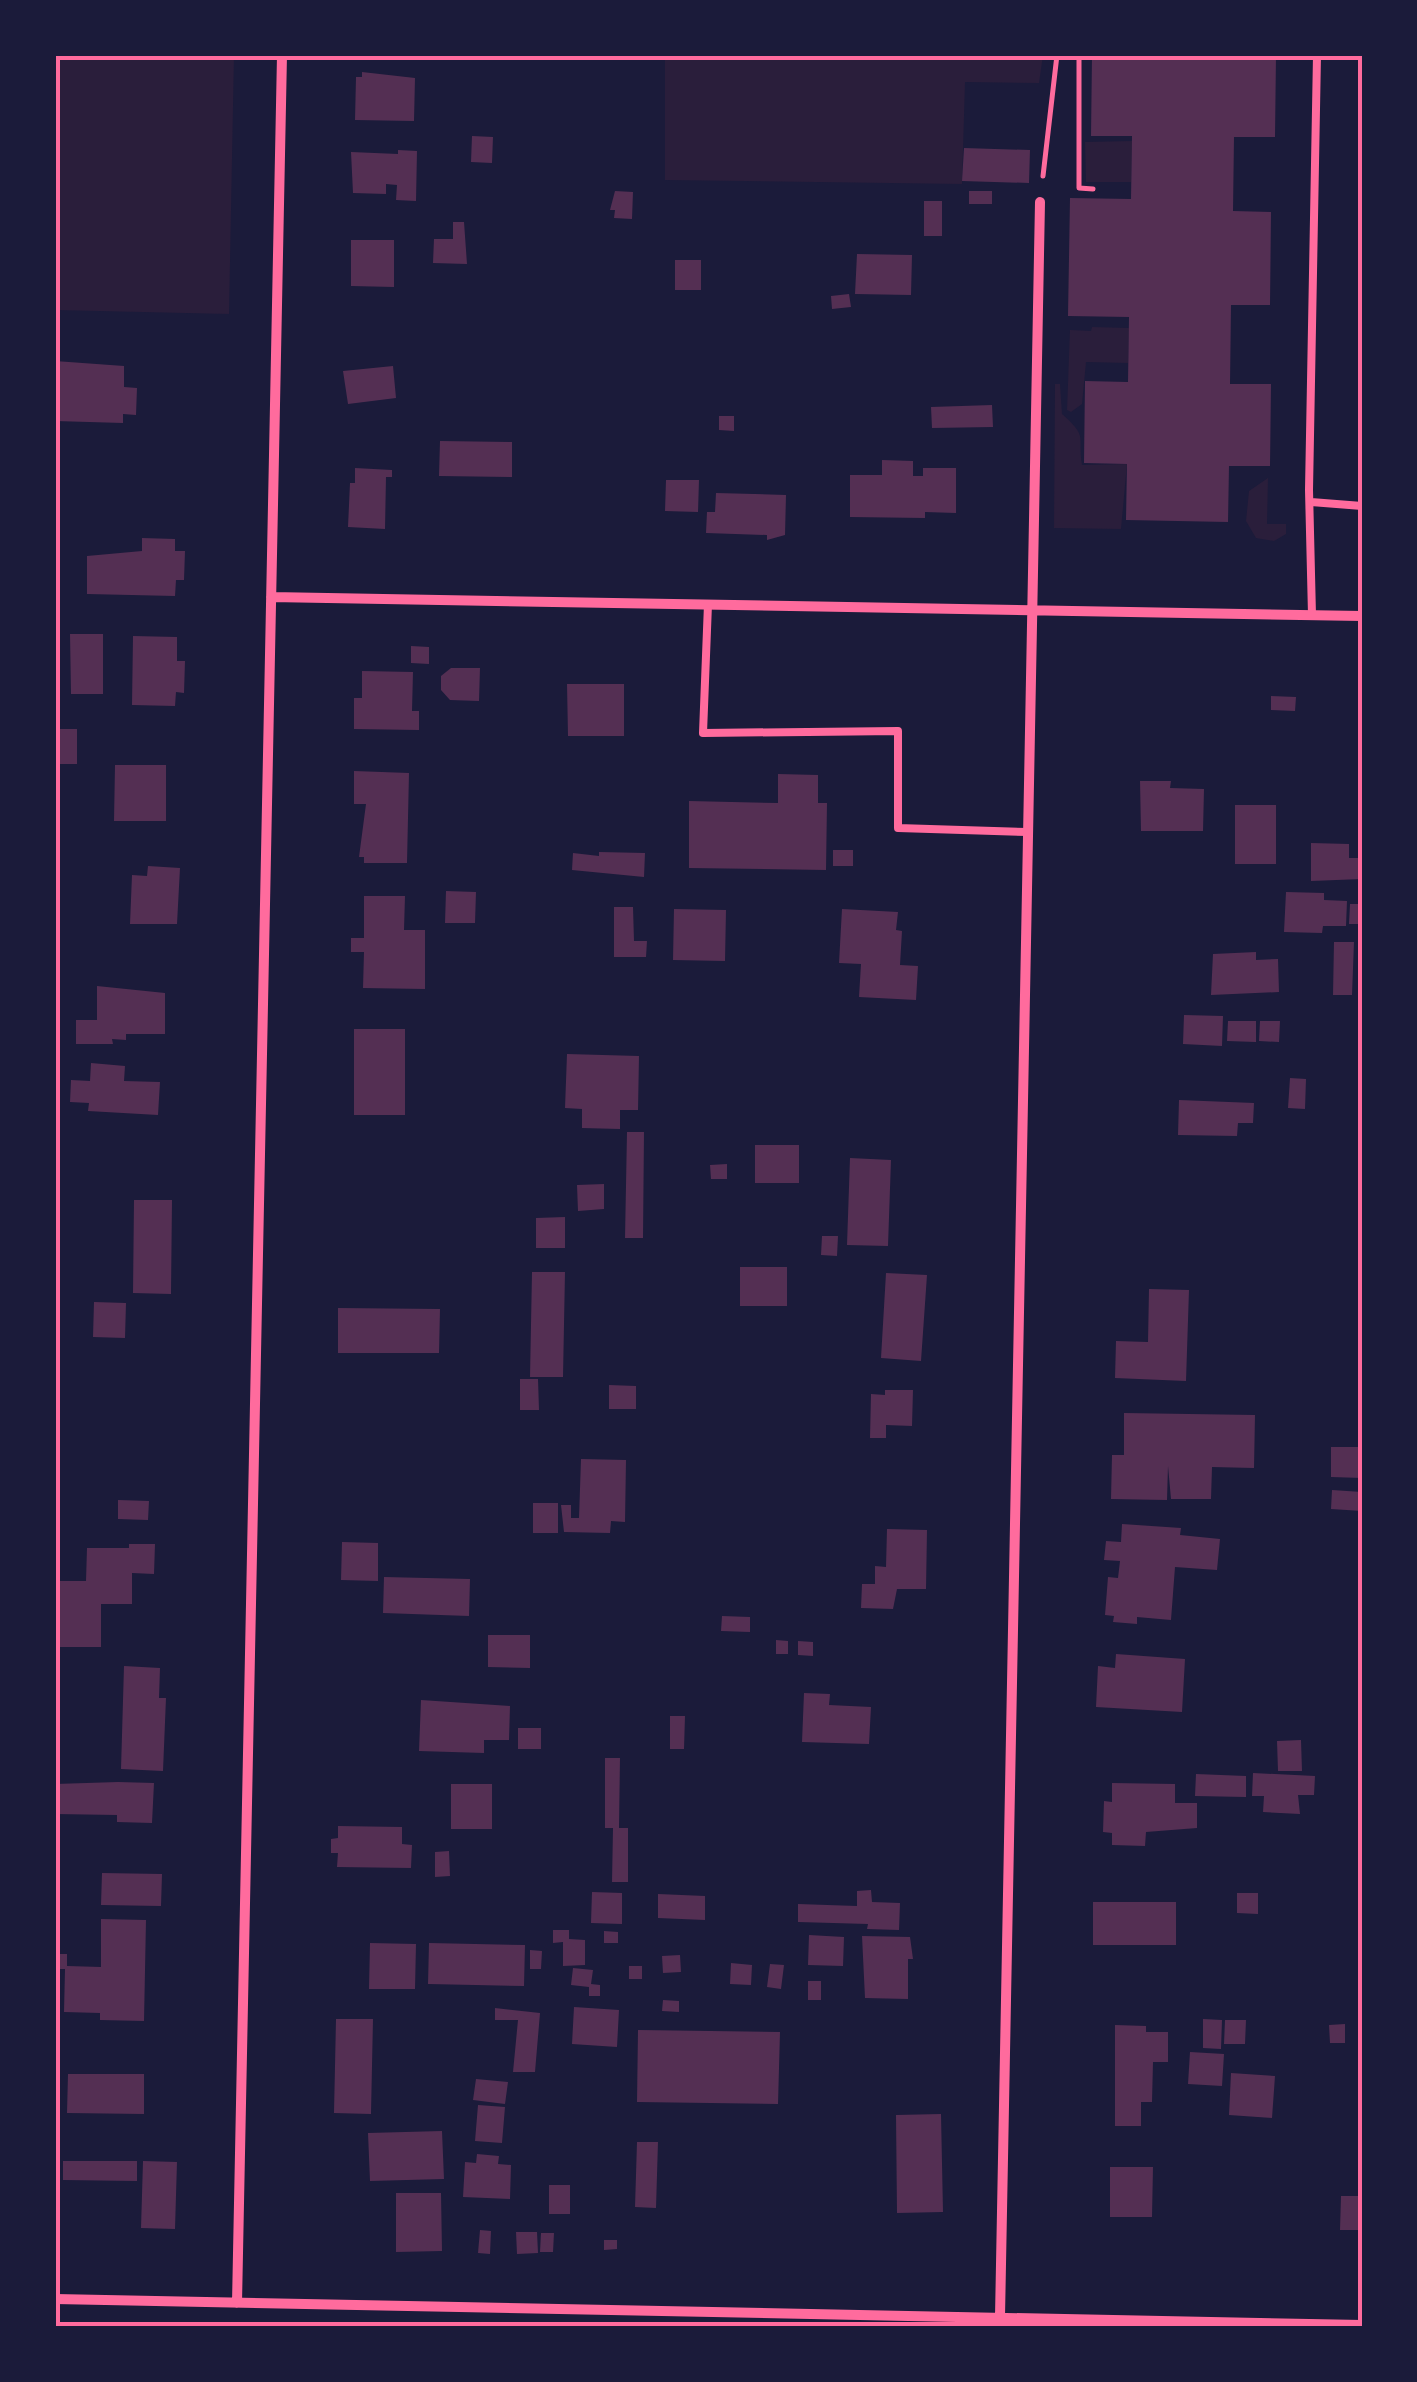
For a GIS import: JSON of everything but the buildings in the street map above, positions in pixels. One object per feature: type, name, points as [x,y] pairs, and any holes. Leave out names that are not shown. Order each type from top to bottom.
[{"type":"street","points":[[237,2302],[282,55]]},
{"type":"street","points":[[1000,2318],[1040,202]]},
{"type":"street","points":[[271,596],[1362,616]]},
{"type":"street","points":[[55,2299],[1362,2325]]},
{"type":"lane","points":[[1312,615],[1317,55]]},
{"type":"lane","points":[[1311,502],[1362,506]]},
{"type":"lane","points":[[708,604],[703,732],[898,731],[898,828],[1028,832]]},
{"type":"path","points":[[1043,176],[1057,55]]},
{"type":"path","points":[[1078,55],[1079,188],[1093,188]]},
{"type":"shaded area","points":[[55,55],[234,55],[229,314],[55,310]]},
{"type":"shaded area","points":[[665,55],[1043,55],[1039,83],[965,82],[962,184],[665,180]]},
{"type":"shaded area","points":[[1132,141],[1131,182],[1086,182],[1085,142]]},
{"type":"shaded area","points":[[1092,327],[1129,328],[1128,363],[1086,362],[1082,404],[1071,412],[1067,410],[1070,330],[1091,331]]},
{"type":"shaded area","points":[[1055,384],[1060,384],[1062,414],[1079,433],[1082,465],[1127,464],[1121,529],[1054,528]]},
{"type":"shaded area","points":[[1268,478],[1267,524],[1286,524],[1286,534],[1274,541],[1256,538],[1246,521],[1249,491]]}]
